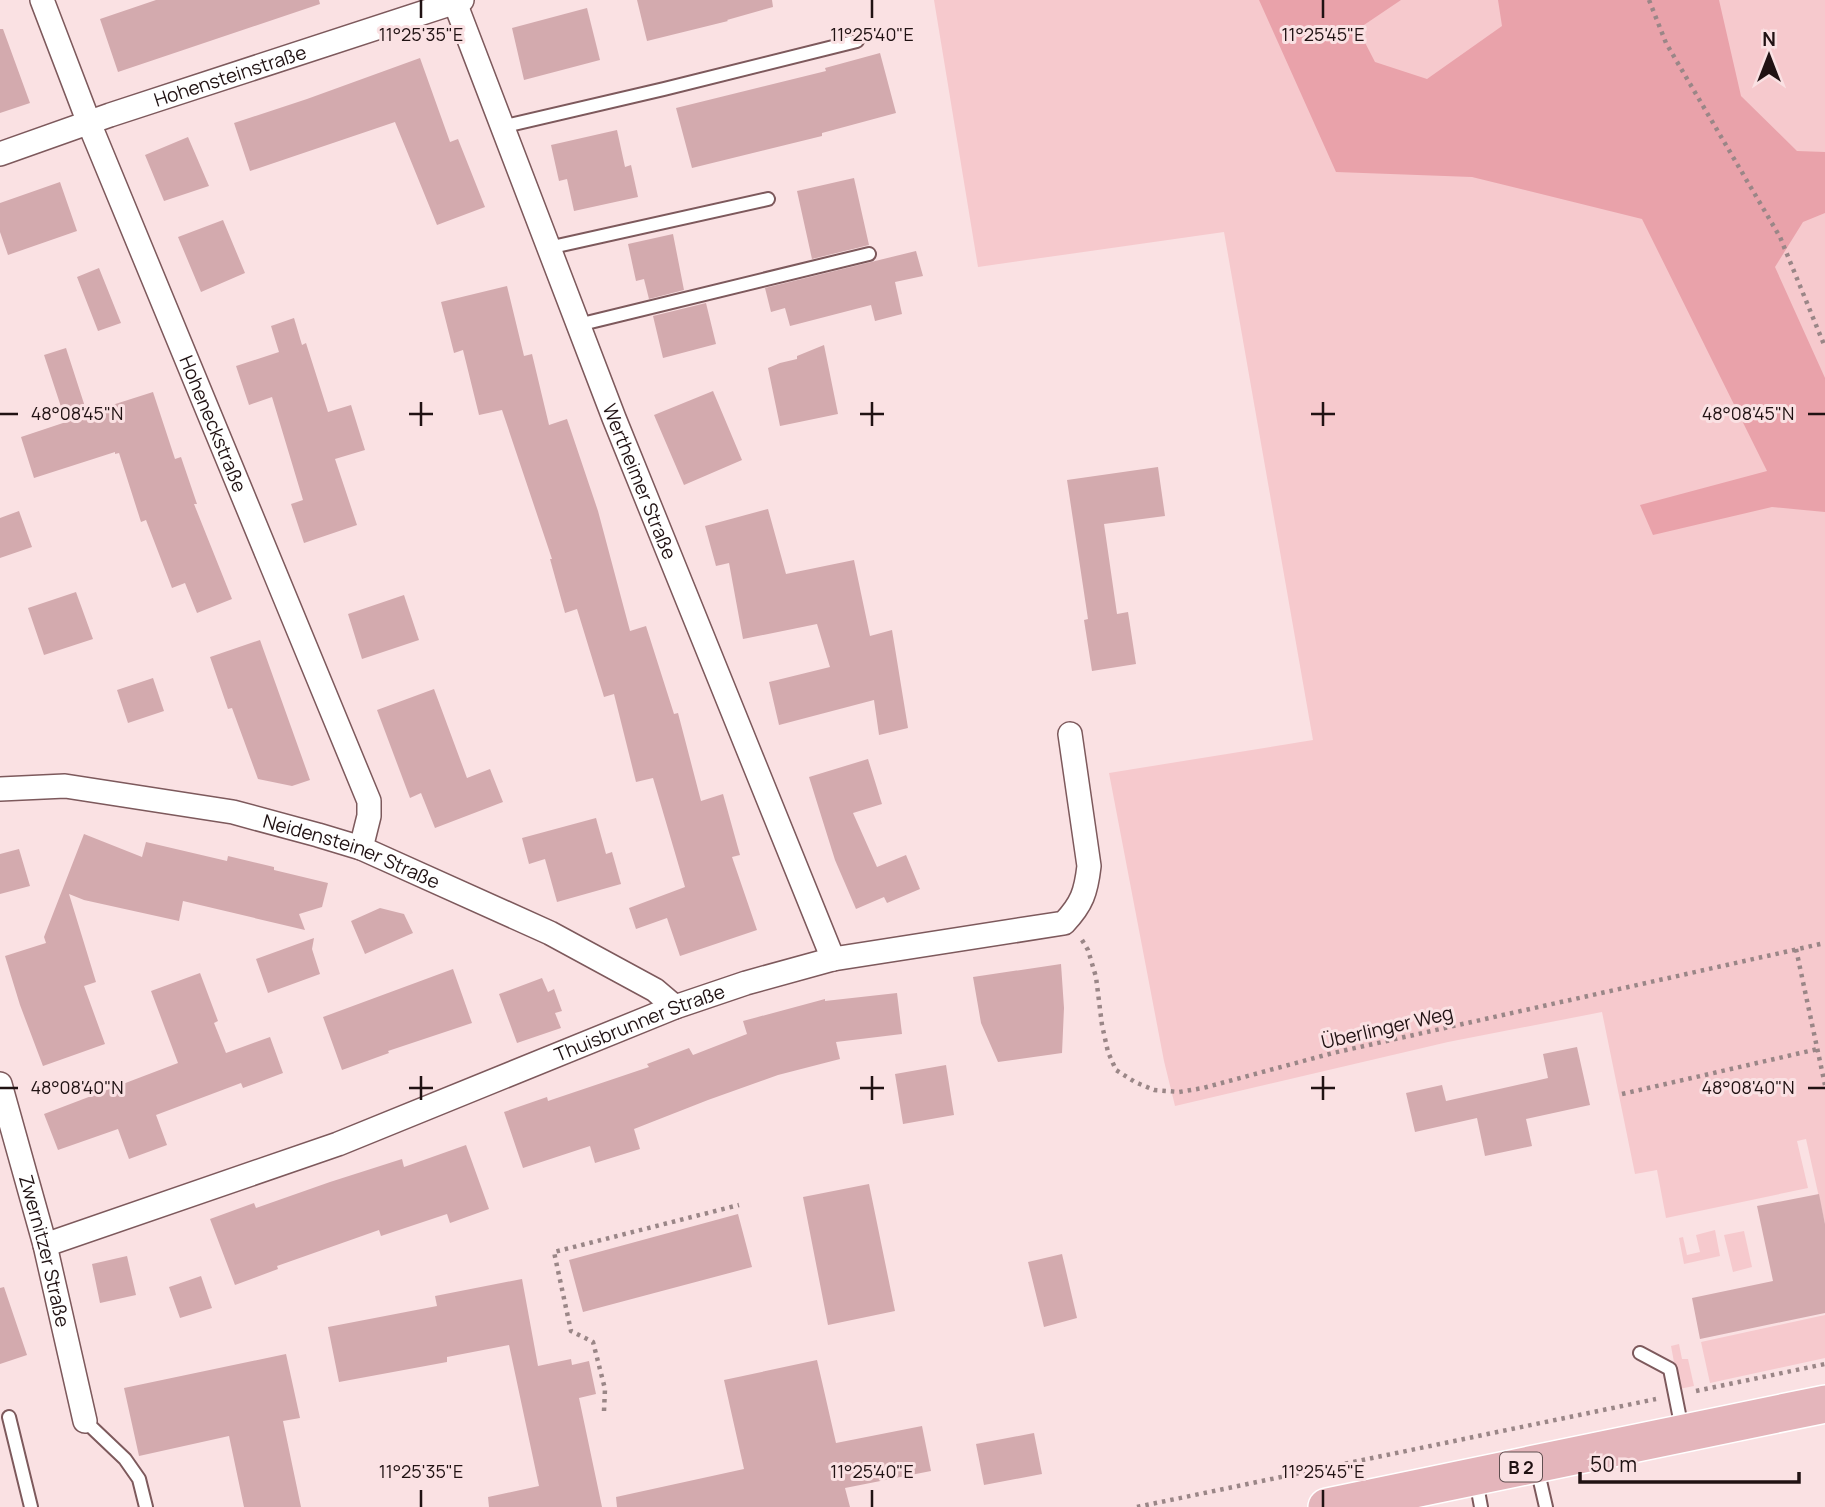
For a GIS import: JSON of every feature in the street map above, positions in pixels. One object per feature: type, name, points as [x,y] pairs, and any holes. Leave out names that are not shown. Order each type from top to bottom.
[{"type":"main road","name":"B 2","points":[[1327,1507],[1478,1492],[1537,1464],[1825,1404]]},
{"type":"street","name":"Hoheneckstraße","points":[[42,0],[89,123],[369,801],[369,816],[361,848]]},
{"type":"street","name":"Hohensteinstraße","points":[[0,154],[457,1]]},
{"type":"street","name":"Wertheimer Straße","points":[[457,1],[501,127],[578,325],[833,959]]},
{"type":"street","points":[[1064,923],[1078,908],[1087,887],[1089,866],[1070,734]]},
{"type":"street","name":"Neidensteiner Straße","points":[[0,789],[65,786],[233,812],[361,848],[550,933],[655,990],[675,1007]]},
{"type":"street","name":"Thuisbrunner Straße","points":[[45,1245],[338,1144],[675,1007],[746,983],[833,959],[1064,923]]},
{"type":"street","name":"Zwernitzer Straße","points":[[0,1084],[45,1245],[85,1421]]},
{"type":"lane","points":[[501,127],[857,41]]},
{"type":"lane","points":[[548,248],[768,199]]},
{"type":"lane","points":[[578,325],[869,254]]},
{"type":"lane","points":[[1640,1353],[1670,1369],[1683,1433]]},
{"type":"lane","points":[[9,1417],[31,1507]]},
{"type":"lane","points":[[85,1421],[125,1458],[139,1479],[146,1507]]},
{"type":"lane","points":[[1537,1464],[1546,1507]]},
{"type":"path","points":[[1649,0],[1666,43],[1780,237],[1825,347]]},
{"type":"path","name":"Überlinger Weg","points":[[1064,923],[1079,933],[1088,950],[1096,977],[1108,1052],[1115,1070],[1154,1090],[1179,1092],[1333,1053],[1825,943]]},
{"type":"path","points":[[1797,949],[1825,1085]]},
{"type":"path","points":[[1622,1094],[1818,1049]]},
{"type":"path","points":[[604,1411],[605,1389],[593,1342],[571,1331],[554,1252],[739,1205]]},
{"type":"path","points":[[1136,1507],[1825,1364]]},
{"type":"shaded area","points":[[934,0],[1825,0],[1825,1224],[1806,1139],[1797,1141],[1808,1188],[1666,1218],[1657,1170],[1635,1174],[1602,1012],[1448,1042],[1175,1106],[1109,773],[1313,740],[1224,232],[978,267]]},
{"type":"shaded area","points":[[1259,0],[1401,0],[1358,29],[1375,62],[1427,79],[1502,26],[1498,0],[1719,0],[1741,96],[1797,151],[1825,152],[1825,213],[1803,222],[1775,267],[1825,378],[1825,512],[1772,507],[1653,535],[1640,505],[1767,471],[1642,219],[1472,177],[1336,172]]},
{"type":"shaded area","points":[[1715,1230],[1720,1256],[1684,1264],[1679,1238],[1683,1237],[1687,1255],[1700,1252],[1696,1235]]},
{"type":"shaded area","points":[[1744,1231],[1752,1267],[1733,1272],[1724,1235]]},
{"type":"shaded area","points":[[1825,1315],[1825,1358],[1710,1383],[1701,1342]]},
{"type":"shaded area","points":[[1679,1344],[1682,1359],[1688,1359],[1694,1386],[1679,1389],[1671,1346]]},
{"type":"building","points":[[156,0],[319,0],[320,4],[118,72],[100,19]]},
{"type":"building","points":[[637,0],[772,0],[773,7],[647,41]]},
{"type":"building","points":[[587,8],[600,60],[524,80],[512,28]]},
{"type":"building","points":[[0,29],[3,29],[30,103],[0,113]]},
{"type":"building","points":[[880,53],[896,113],[822,133],[822,136],[692,168],[676,108],[826,71],[825,68]]},
{"type":"building","points":[[420,58],[450,142],[458,139],[485,207],[437,225],[395,122],[250,171],[234,123]]},
{"type":"building","points":[[617,130],[625,167],[631,165],[638,197],[574,211],[567,179],[559,181],[551,145]]},
{"type":"building","points":[[188,137],[209,186],[164,201],[145,155]]},
{"type":"building","points":[[854,178],[869,245],[812,259],[797,191]]},
{"type":"building","points":[[60,182],[77,231],[8,255],[0,232],[0,203]]},
{"type":"building","points":[[223,220],[245,273],[201,292],[178,237]]},
{"type":"building","points":[[673,234],[684,290],[649,299],[644,279],[636,281],[628,244]]},
{"type":"building","points":[[916,251],[923,276],[895,282],[902,314],[875,321],[871,305],[790,326],[785,308],[771,312],[765,288]]},
{"type":"building","points":[[99,268],[121,323],[98,331],[77,277]]},
{"type":"building","points":[[507,286],[524,356],[532,354],[549,425],[567,419],[598,511],[630,631],[646,626],[674,714],[678,713],[701,801],[723,794],[740,855],[732,857],[757,930],[680,956],[667,918],[636,929],[629,908],[685,887],[653,778],[636,782],[614,694],[604,697],[577,609],[565,613],[552,559],[502,410],[479,415],[463,350],[454,353],[441,302]]},
{"type":"building","points":[[706,303],[716,344],[663,358],[653,316]]},
{"type":"building","points":[[294,318],[302,345],[306,343],[328,412],[351,405],[365,450],[335,459],[357,525],[304,543],[291,504],[303,500],[272,397],[249,405],[236,366],[279,352],[271,326]]},
{"type":"building","points":[[824,345],[838,414],[780,426],[768,368],[797,359],[797,356]]},
{"type":"building","points":[[66,348],[87,413],[153,392],[175,459],[181,457],[197,504],[194,504],[232,599],[197,613],[185,583],[172,588],[146,520],[141,522],[119,453],[34,478],[21,437],[66,422],[44,355]]},
{"type":"building","points":[[713,391],[742,460],[684,485],[654,415]]},
{"type":"building","points":[[1158,467],[1165,516],[1104,524],[1117,614],[1128,612],[1136,664],[1092,671],[1084,620],[1088,619],[1067,480]]},
{"type":"building","points":[[768,509],[786,574],[854,560],[870,636],[892,630],[908,728],[879,735],[874,700],[779,725],[769,682],[830,667],[817,624],[743,639],[729,563],[716,566],[705,526]]},
{"type":"building","points":[[19,511],[32,547],[0,558],[0,518]]},
{"type":"building","points":[[76,592],[93,639],[44,655],[28,608]]},
{"type":"building","points":[[404,595],[419,640],[362,659],[348,614]]},
{"type":"building","points":[[260,640],[310,780],[292,786],[258,779],[232,708],[228,709],[210,657]]},
{"type":"building","points":[[153,678],[164,711],[128,723],[117,690]]},
{"type":"building","points":[[434,689],[467,778],[490,769],[503,802],[435,828],[421,793],[410,798],[377,710]]},
{"type":"building","points":[[868,759],[882,804],[853,813],[877,867],[906,855],[920,889],[887,903],[884,897],[856,909],[835,860],[809,777]]},
{"type":"building","points":[[596,818],[606,854],[612,852],[621,884],[557,902],[545,859],[529,864],[522,838]]},
{"type":"building","points":[[84,834],[142,857],[146,842],[227,861],[228,856],[328,883],[322,907],[299,914],[305,930],[183,901],[179,921],[84,900],[69,894],[96,982],[84,986],[105,1044],[43,1066],[5,956],[46,943],[44,937]]},
{"type":"building","points":[[19,849],[30,886],[0,894],[0,854]]},
{"type":"building","points":[[380,908],[404,914],[413,933],[365,954],[351,921]]},
{"type":"building","points":[[314,938],[312,949],[320,974],[268,993],[256,959]]},
{"type":"building","points":[[1061,964],[1064,1008],[1062,1053],[998,1062],[981,1023],[973,977]]},
{"type":"building","points":[[453,969],[472,1023],[388,1051],[389,1053],[342,1070],[323,1017]]},
{"type":"building","points":[[200,973],[218,1021],[214,1023],[226,1053],[270,1037],[283,1073],[243,1088],[241,1083],[156,1115],[167,1145],[129,1159],[118,1129],[58,1150],[44,1114],[178,1063],[151,991]]},
{"type":"building","points":[[542,978],[548,992],[554,989],[562,1011],[555,1013],[561,1028],[517,1043],[499,994]]},
{"type":"building","points":[[897,993],[902,1034],[836,1042],[840,1059],[778,1075],[634,1129],[640,1149],[595,1163],[590,1146],[523,1168],[504,1112],[547,1097],[548,1101],[649,1067],[647,1064],[689,1048],[693,1055],[747,1034],[743,1021],[825,999]]},
{"type":"building","points":[[1577,1047],[1590,1105],[1526,1119],[1532,1146],[1485,1156],[1477,1118],[1415,1132],[1406,1093],[1442,1085],[1446,1101],[1548,1078],[1543,1054]]},
{"type":"building","points":[[946,1065],[954,1115],[903,1124],[895,1074]]},
{"type":"building","points":[[466,1145],[489,1209],[450,1223],[447,1214],[381,1236],[379,1230],[277,1266],[278,1269],[235,1285],[210,1219],[254,1203],[256,1208],[402,1159],[404,1167]]},
{"type":"building","points":[[869,1184],[895,1311],[828,1325],[803,1197]]},
{"type":"building","points":[[1819,1194],[1825,1224],[1825,1313],[1700,1339],[1692,1298],[1773,1281],[1757,1206]]},
{"type":"building","points":[[738,1214],[752,1267],[583,1312],[569,1260]]},
{"type":"building","points":[[1062,1254],[1077,1318],[1044,1327],[1028,1262]]},
{"type":"building","points":[[127,1256],[136,1295],[100,1303],[92,1264]]},
{"type":"building","points":[[201,1276],[212,1308],[180,1318],[169,1287]]},
{"type":"building","points":[[522,1279],[538,1366],[571,1359],[572,1365],[589,1361],[596,1394],[579,1398],[602,1507],[489,1507],[488,1497],[539,1486],[509,1345],[447,1357],[447,1362],[339,1382],[328,1327],[437,1306],[435,1296]]},
{"type":"building","points":[[4,1287],[27,1355],[0,1364],[0,1288]]},
{"type":"building","points":[[286,1354],[300,1418],[283,1421],[301,1507],[244,1507],[229,1436],[139,1456],[124,1388]]},
{"type":"building","points":[[817,1360],[836,1443],[922,1426],[931,1471],[845,1488],[850,1507],[617,1507],[616,1497],[744,1469],[724,1380]]},
{"type":"building","points":[[1034,1433],[1042,1474],[984,1485],[976,1444]]}]
